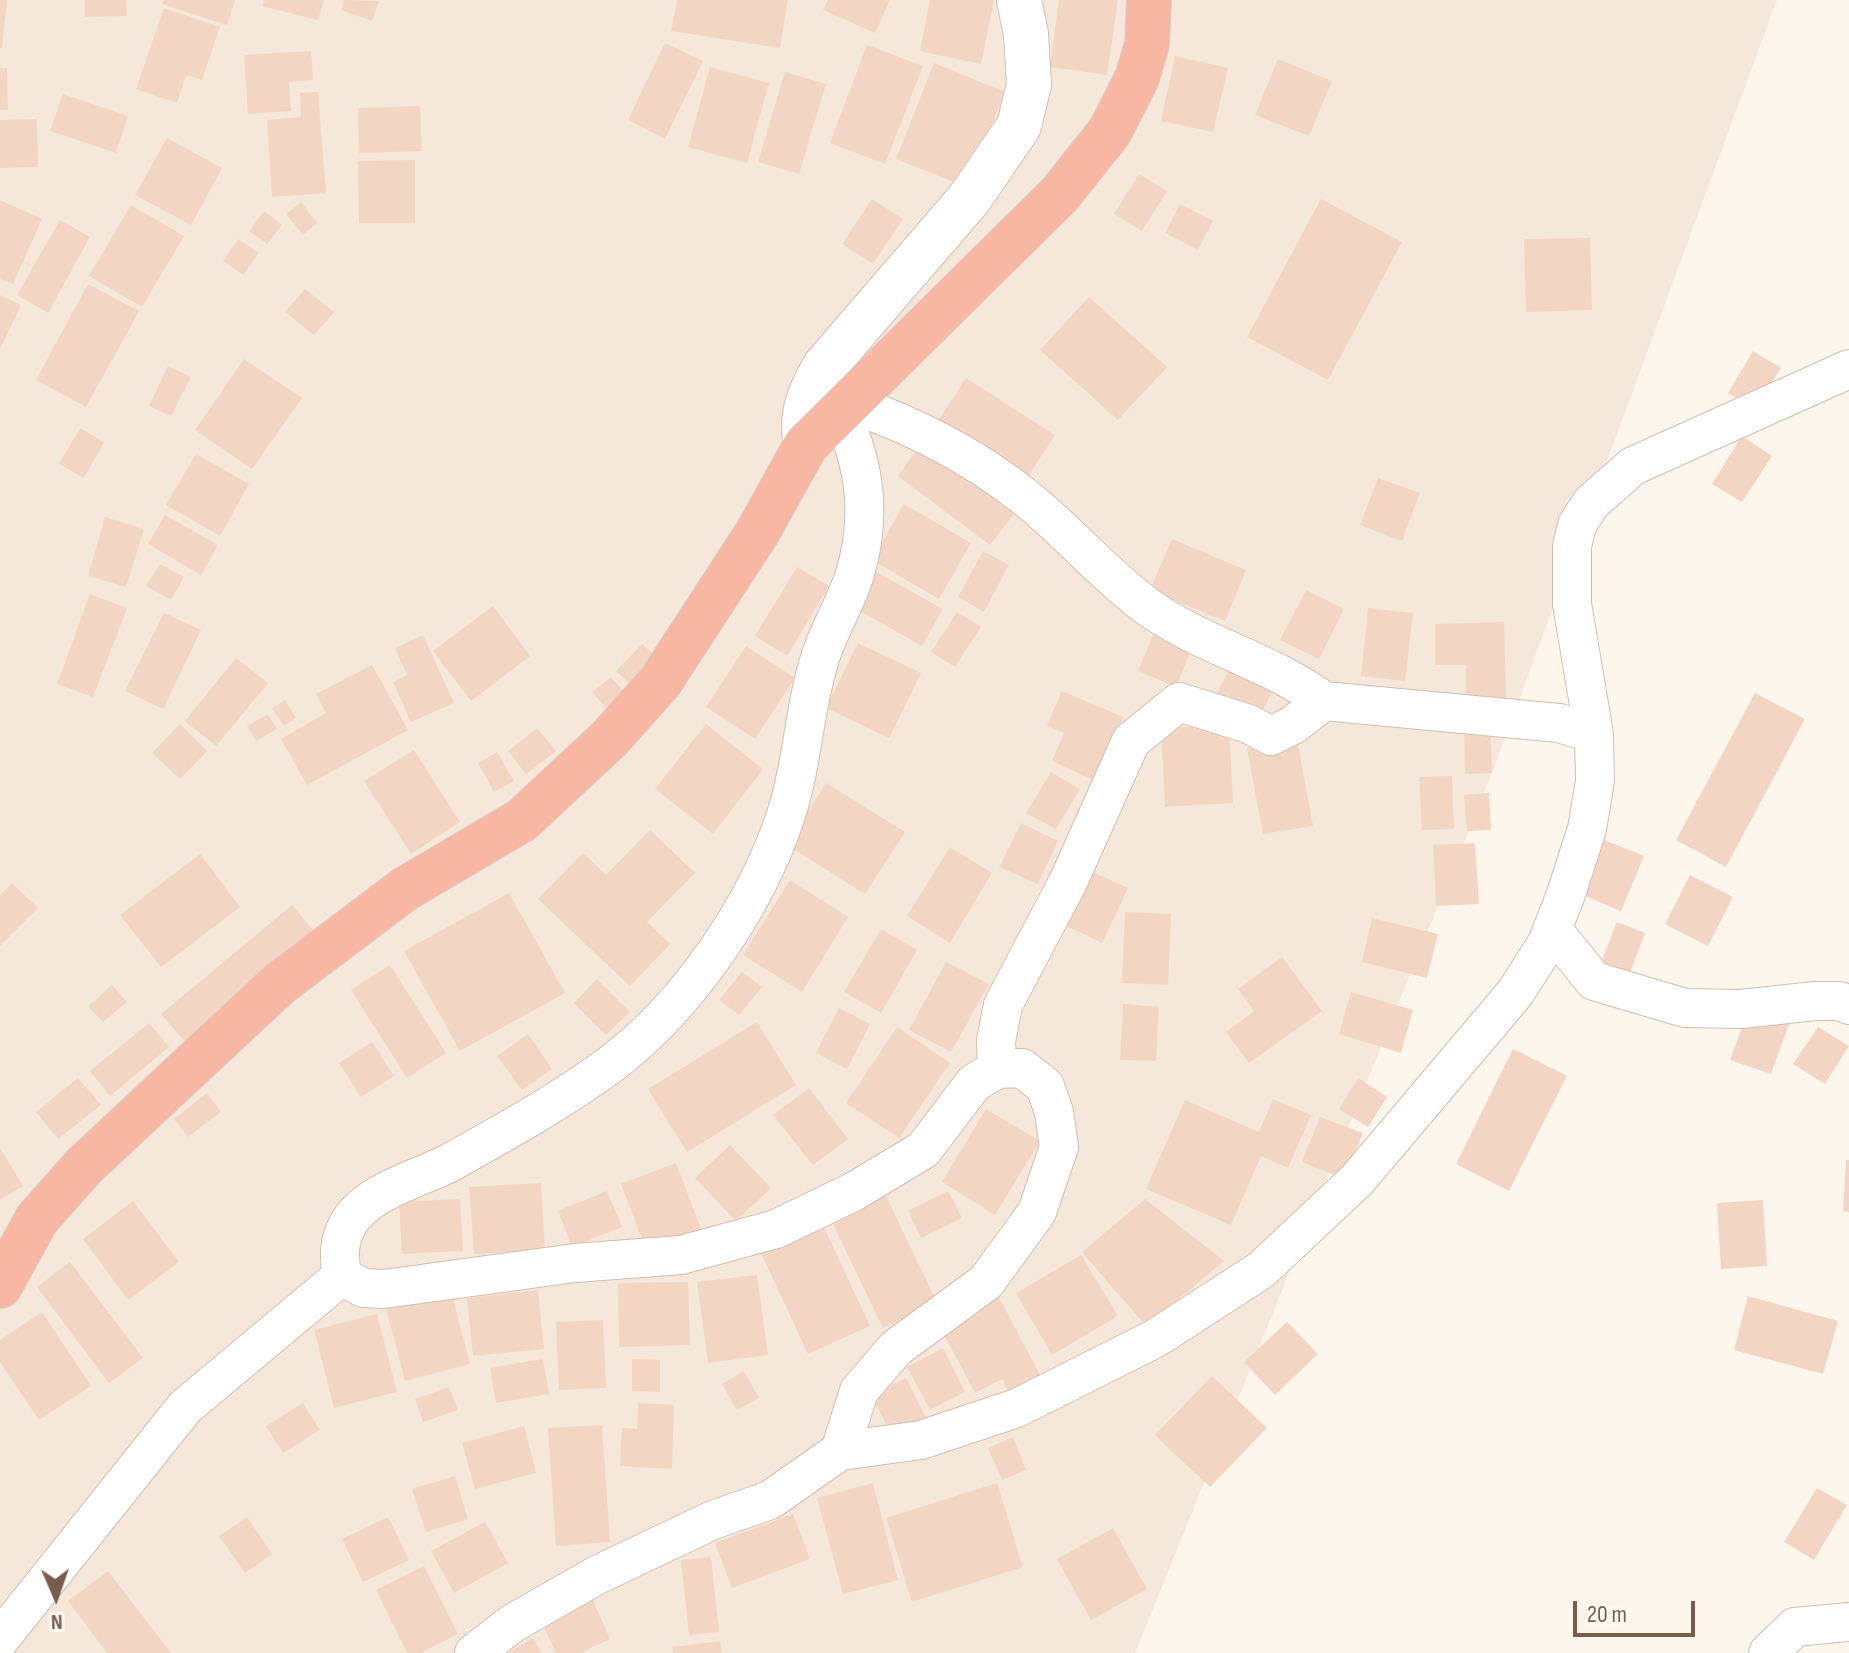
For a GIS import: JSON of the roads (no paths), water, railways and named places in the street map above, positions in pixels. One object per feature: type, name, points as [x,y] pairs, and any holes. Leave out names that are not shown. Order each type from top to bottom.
[{"type":"highway","points":[[0,1286],[37,1219],[84,1166],[279,984],[405,889],[522,820],[609,739],[660,682],[757,533],[806,445],[1060,194],[1110,131],[1141,67],[1147,44],[1149,0]]},
{"type":"street","points":[[806,445],[802,422],[811,390],[825,366],[969,199],[1019,126],[1029,84],[1026,34],[1019,0]]},
{"type":"street","points":[[474,1653],[513,1623],[597,1575],[713,1520],[770,1500],[840,1451],[921,1440],[1017,1408],[1156,1338],[1261,1270],[1367,1168],[1515,993],[1552,929],[1587,829],[1595,781],[1594,734],[1572,604],[1572,546],[1577,525],[1591,503],[1633,466],[1849,369]]},
{"type":"street","points":[[342,1276],[338,1250],[349,1222],[370,1201],[449,1163],[542,1109],[612,1063],[706,971],[733,926],[785,816],[821,656],[853,577],[865,528],[866,498],[846,408],[892,418],[959,450],[1023,496],[1083,553],[1148,607],[1191,633],[1294,679],[1324,701],[1544,721],[1594,734]]},
{"type":"street","points":[[997,1069],[996,1041],[1003,1005],[1068,882],[1131,741],[1179,702],[1249,724],[1271,736],[1293,725],[1324,701]]},
{"type":"street","points":[[1552,929],[1594,981],[1685,1008],[1741,1009],[1815,1001],[1840,1001],[1849,1005]]},
{"type":"street","points":[[342,1276],[363,1288],[384,1289],[575,1263],[681,1255],[776,1229],[853,1192],[923,1150],[974,1083],[997,1069],[1022,1068],[1045,1086],[1054,1112],[1059,1147],[1037,1212],[986,1282],[896,1348],[859,1391],[840,1451]]},
{"type":"street","points":[[0,1639],[185,1407],[342,1276]]},
{"type":"street","points":[[1768,1653],[1795,1627],[1849,1622]]}]
